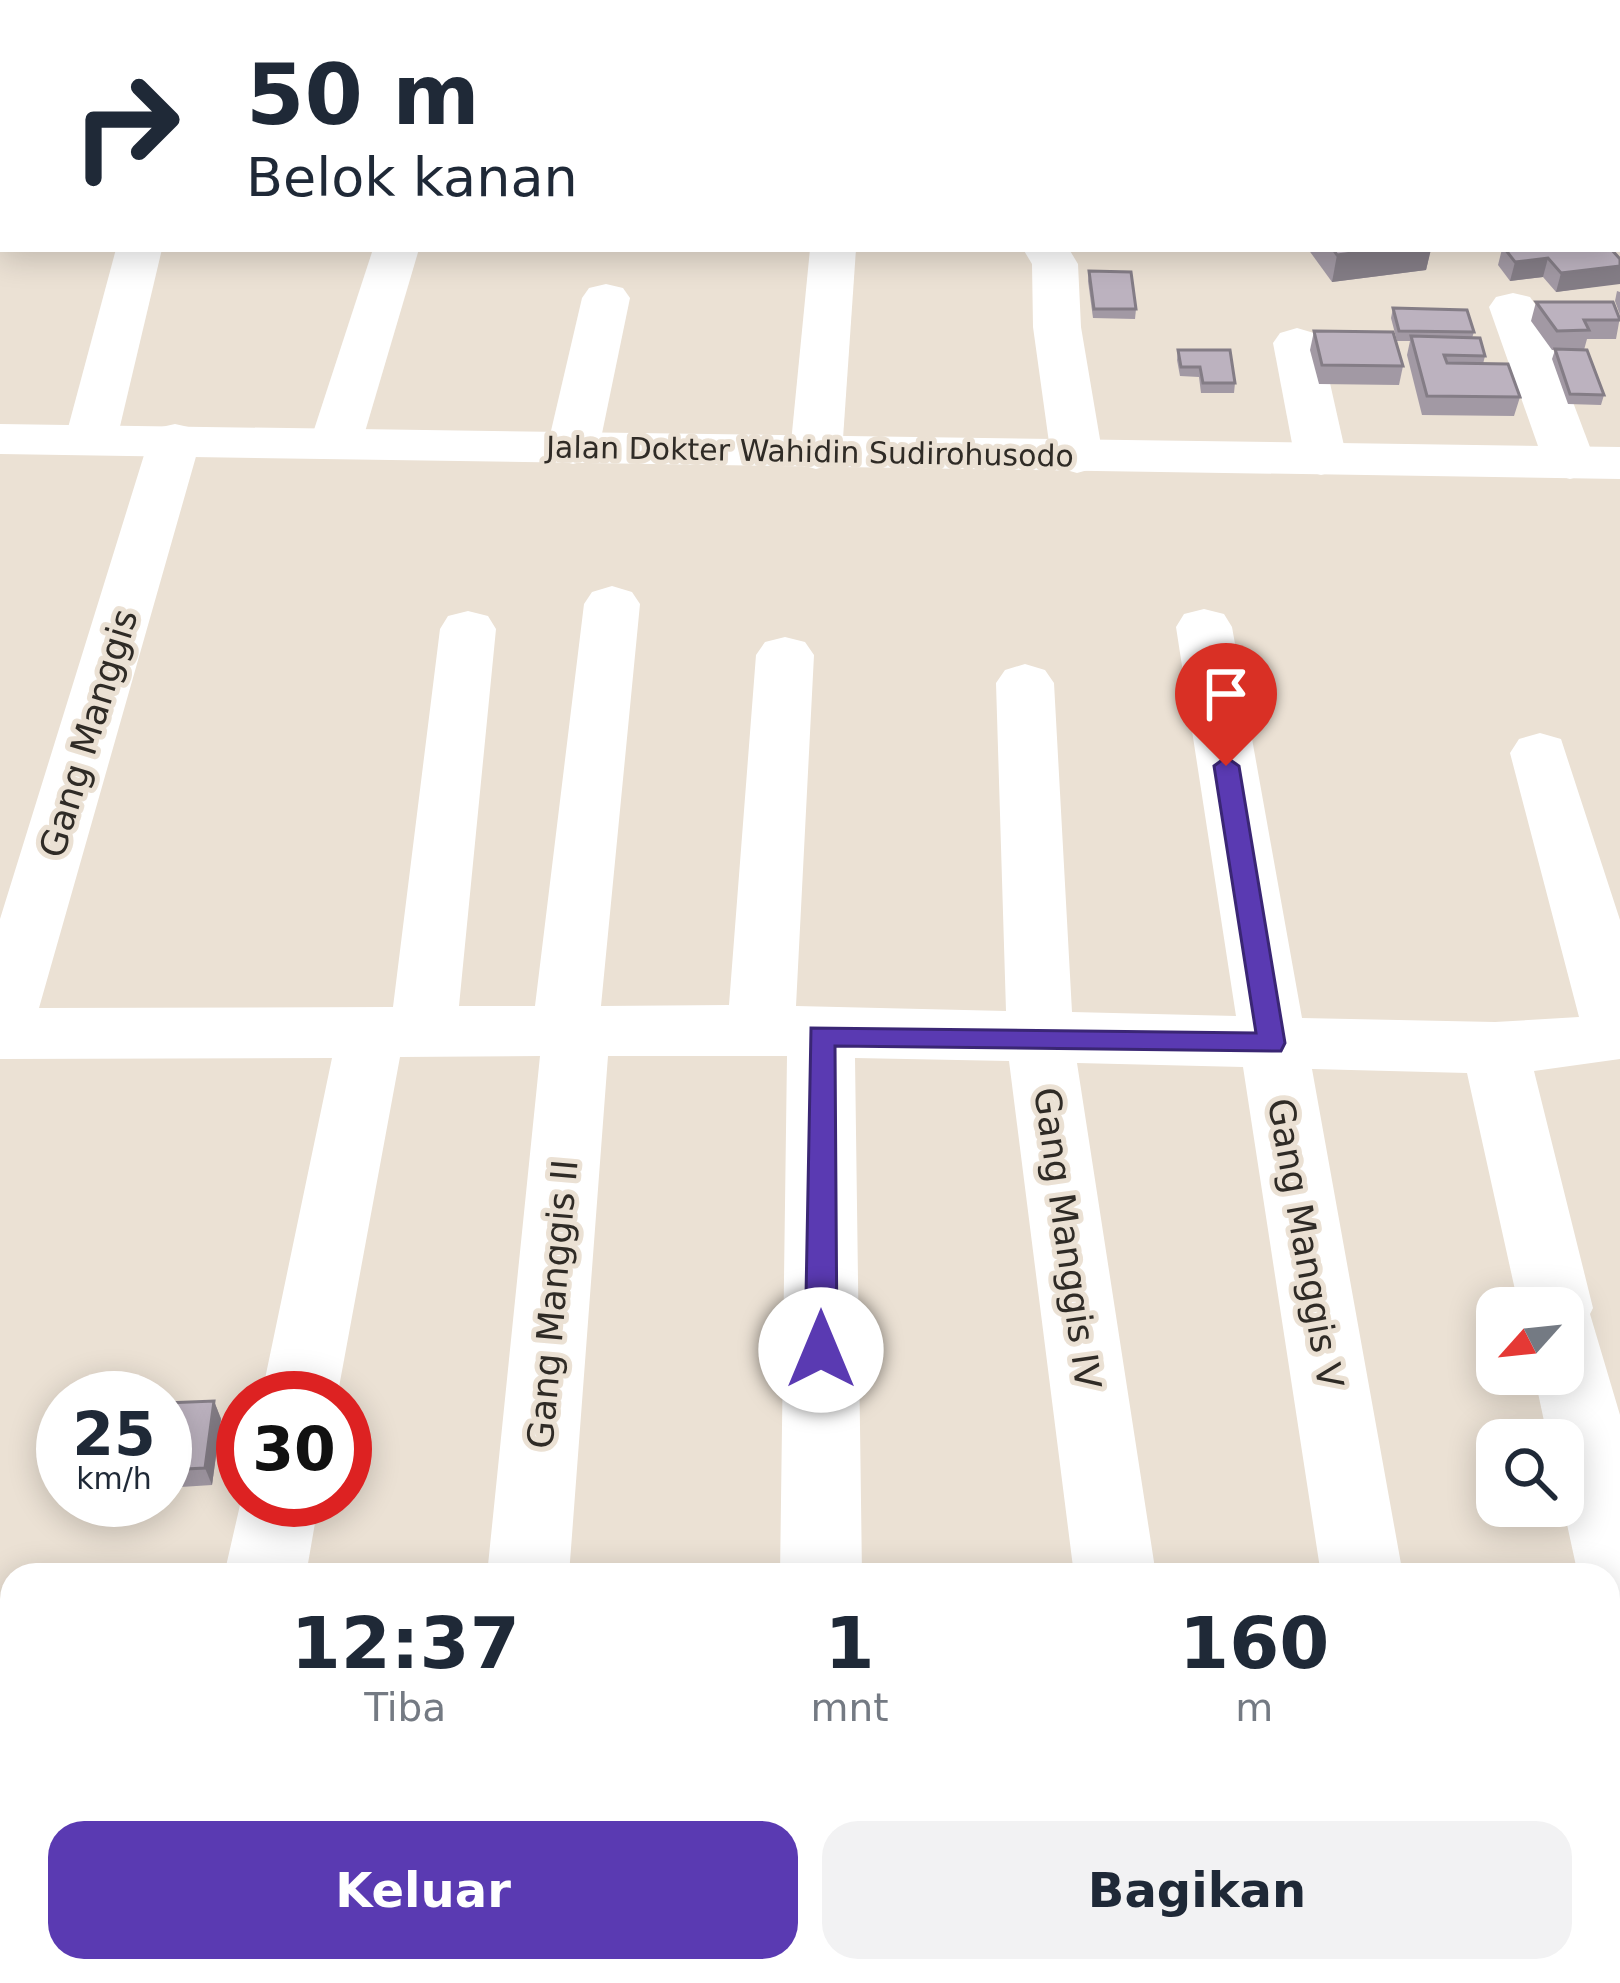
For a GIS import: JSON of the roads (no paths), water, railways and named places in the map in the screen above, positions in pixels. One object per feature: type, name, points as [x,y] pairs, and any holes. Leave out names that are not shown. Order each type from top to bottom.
[{"type":"street","points":[[91,439],[138,255]]},
{"type":"street","points":[[336,442],[394,255]]},
{"type":"street","points":[[816,453],[835,261]]},
{"type":"street","points":[[1053,265],[1057,328],[1077,457]]},
{"type":"street","points":[[573,448],[607,298]]},
{"type":"street","points":[[1513,307],[1595,463]]},
{"type":"street","points":[[1297,343],[1321,459]]},
{"type":"street","name":"Jalan Dokter Wahidin Sudirohusodo","points":[[0,439],[1595,463]]},
{"type":"street","name":"Gang Manggis","points":[[0,1031],[175,439]]},
{"type":"street","name":"Gang Manggis II","points":[[529,1563],[570,1034],[612,604]]},
{"type":"street","name":"Gang Manggis V","points":[[1204,627],[1360,1563]]},
{"type":"street","points":[[306,1371],[397,1033],[468,629]]},
{"type":"street","points":[[785,655],[791,1033],[820,1563]]},
{"type":"street","name":"Gang Manggis IV","points":[[1024,683],[1040,1039],[1113,1563]]},
{"type":"street","points":[[0,1031],[791,1033],[1496,1048],[1597,1041],[1614,1034],[1615,1028],[1540,753]]},
{"type":"street","points":[[1496,1048],[1551,1287]]},
{"type":"street","points":[[1577,1395],[1616,1563]]},
{"type":"street","points":[[267,1563],[274,1527]]}]
